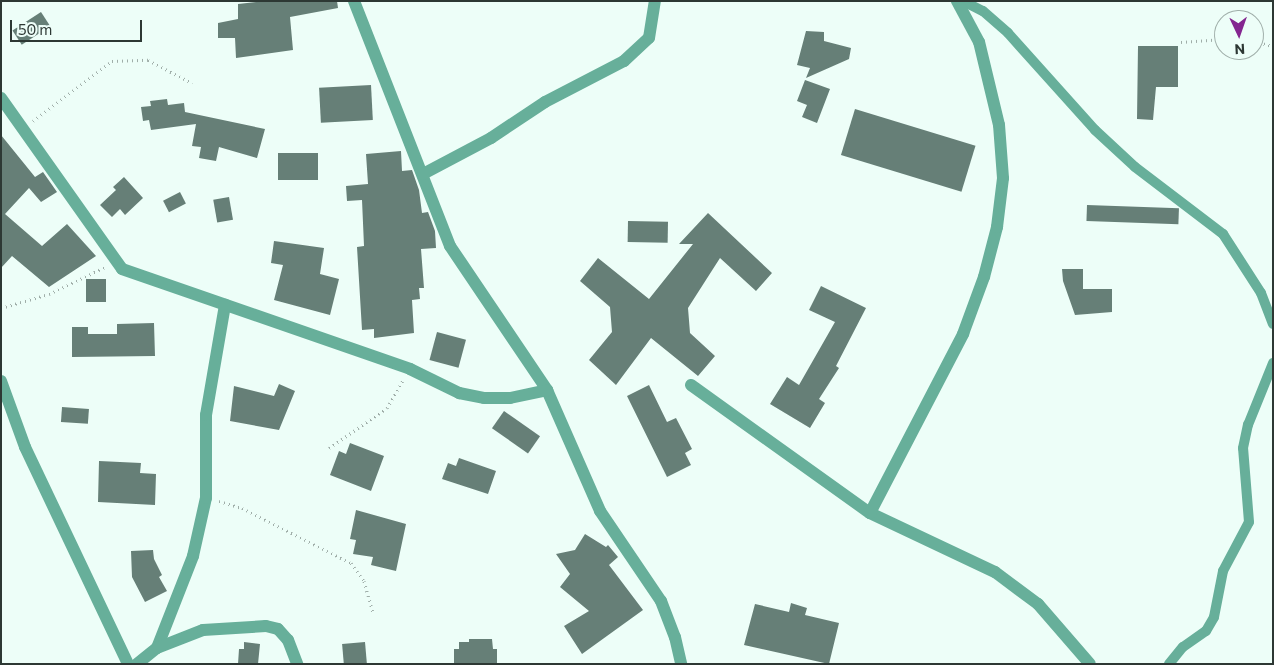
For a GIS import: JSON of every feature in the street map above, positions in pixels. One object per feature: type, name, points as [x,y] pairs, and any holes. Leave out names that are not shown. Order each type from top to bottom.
[{"type":"street","points":[[354,1],[450,246],[460,265],[547,390],[600,511],[661,601],[675,637],[681,664]]},
{"type":"street","points":[[423,174],[490,138],[546,102],[624,61],[649,38],[655,1]]},
{"type":"street","points":[[870,513],[963,334],[984,277],[997,228],[1002,178],[999,125],[979,42],[957,1]]},
{"type":"street","points":[[1,98],[24,127],[114,262],[129,272],[410,369],[459,392],[484,398],[510,398],[547,390]]},
{"type":"street","points":[[157,648],[193,556],[206,498],[206,415],[225,305]]},
{"type":"street","points":[[1,382],[26,447],[128,664]]},
{"type":"street","points":[[691,385],[870,513],[995,572],[1038,604],[1090,664]]},
{"type":"street","points":[[137,664],[157,648],[203,630],[266,626],[278,629],[288,640],[297,664]]},
{"type":"lane","points":[[963,1],[983,11],[1008,33],[1095,130],[1135,167],[1223,234],[1261,293],[1273,324]]},
{"type":"lane","points":[[1169,664],[1183,647],[1206,631],[1214,617],[1223,570],[1249,522],[1243,448],[1248,425],[1273,363]]},
{"type":"path","points":[[1181,42],[1214,39]]},
{"type":"path","points":[[24,127],[112,61],[148,60],[192,83]]},
{"type":"path","points":[[1,308],[49,294],[114,262]]},
{"type":"path","points":[[329,448],[386,408],[410,369]]},
{"type":"path","points":[[206,498],[242,508],[351,563],[364,581],[374,613]]},
{"type":"building","points":[[264,1],[337,1],[338,8],[290,17],[293,50],[236,58],[235,38],[218,38],[218,23],[238,19],[238,4]]},
{"type":"building","points":[[41,12],[50,26],[22,45],[12,31]]},
{"type":"building","points":[[806,31],[824,32],[824,41],[851,48],[849,59],[806,78],[810,68],[797,65]]},
{"type":"building","points":[[1138,46],[1178,46],[1178,87],[1156,87],[1153,120],[1137,119]]},
{"type":"building","points":[[805,80],[830,89],[817,123],[802,117],[807,105],[797,101]]},
{"type":"building","points":[[371,85],[373,120],[321,123],[319,88]]},
{"type":"building","points":[[167,99],[168,105],[184,103],[185,112],[265,129],[257,158],[219,147],[216,161],[199,158],[201,147],[192,146],[196,124],[151,130],[149,120],[143,121],[141,107],[151,106],[150,101]]},
{"type":"building","points":[[855,109],[975,146],[961,192],[841,155]]},
{"type":"building","points":[[1,135],[35,177],[43,172],[57,192],[41,202],[29,188],[5,214],[42,246],[67,224],[96,256],[49,287],[12,256],[1,268]]},
{"type":"building","points":[[401,151],[402,171],[412,170],[419,190],[422,213],[428,212],[435,231],[436,248],[421,249],[424,288],[419,288],[420,299],[412,300],[414,333],[374,338],[374,329],[362,330],[357,247],[364,246],[362,200],[347,201],[346,186],[368,184],[366,154]]},
{"type":"building","points":[[278,153],[318,153],[318,180],[278,180]]},
{"type":"building","points":[[124,177],[143,198],[125,215],[120,209],[112,217],[100,205],[116,190],[113,187]]},
{"type":"building","points":[[180,192],[186,204],[169,212],[163,201]]},
{"type":"building","points":[[229,197],[233,220],[217,222],[213,200]]},
{"type":"building","points":[[1087,205],[1179,208],[1178,224],[1086,221]]},
{"type":"building","points":[[708,213],[772,273],[756,291],[720,258],[688,308],[690,333],[715,356],[698,376],[651,338],[616,385],[589,360],[612,332],[610,307],[580,281],[598,258],[649,299],[693,244],[679,244]]},
{"type":"building","points":[[628,221],[668,222],[668,243],[628,242]]},
{"type":"building","points":[[274,241],[324,248],[320,274],[339,279],[330,315],[274,300],[283,265],[271,263]]},
{"type":"building","points":[[1062,269],[1083,269],[1083,289],[1112,289],[1112,312],[1075,315],[1063,281]]},
{"type":"building","points":[[86,279],[106,279],[106,302],[86,302]]},
{"type":"building","points":[[821,286],[866,308],[836,366],[839,368],[819,399],[825,403],[810,428],[770,404],[787,377],[799,385],[835,322],[809,310]]},
{"type":"building","points":[[154,323],[155,356],[72,357],[72,327],[88,327],[88,334],[117,334],[117,324]]},
{"type":"building","points":[[437,332],[466,340],[458,368],[429,360]]},
{"type":"building","points":[[279,384],[295,391],[279,430],[230,421],[234,386],[274,396]]},
{"type":"building","points":[[649,385],[667,422],[676,418],[692,449],[685,453],[691,465],[667,477],[627,396]]},
{"type":"building","points":[[62,407],[89,409],[88,424],[61,422]]},
{"type":"building","points":[[504,411],[540,436],[528,453],[492,428]]},
{"type":"building","points":[[350,443],[384,456],[371,491],[330,475],[339,451],[346,454]]},
{"type":"building","points":[[459,458],[496,471],[488,494],[442,479],[448,463],[456,466]]},
{"type":"building","points":[[99,461],[141,463],[140,473],[156,474],[155,505],[98,502]]},
{"type":"building","points":[[356,510],[406,524],[396,571],[371,565],[373,557],[353,554],[356,540],[350,539]]},
{"type":"building","points":[[585,534],[606,547],[608,545],[618,557],[609,565],[643,610],[582,654],[564,626],[589,611],[560,587],[570,574],[556,554],[575,550]]},
{"type":"building","points":[[153,550],[154,559],[162,575],[159,577],[167,591],[145,602],[132,577],[131,551]]},
{"type":"building","points":[[791,603],[807,608],[805,615],[839,623],[829,664],[744,645],[755,604],[789,612]]},
{"type":"building","points":[[469,639],[492,639],[493,649],[497,649],[497,664],[454,664],[454,649],[459,649],[459,642],[469,642]]},
{"type":"building","points":[[244,642],[260,644],[258,664],[238,664],[239,649],[244,649]]},
{"type":"building","points":[[365,642],[367,664],[344,664],[342,644]]}]
